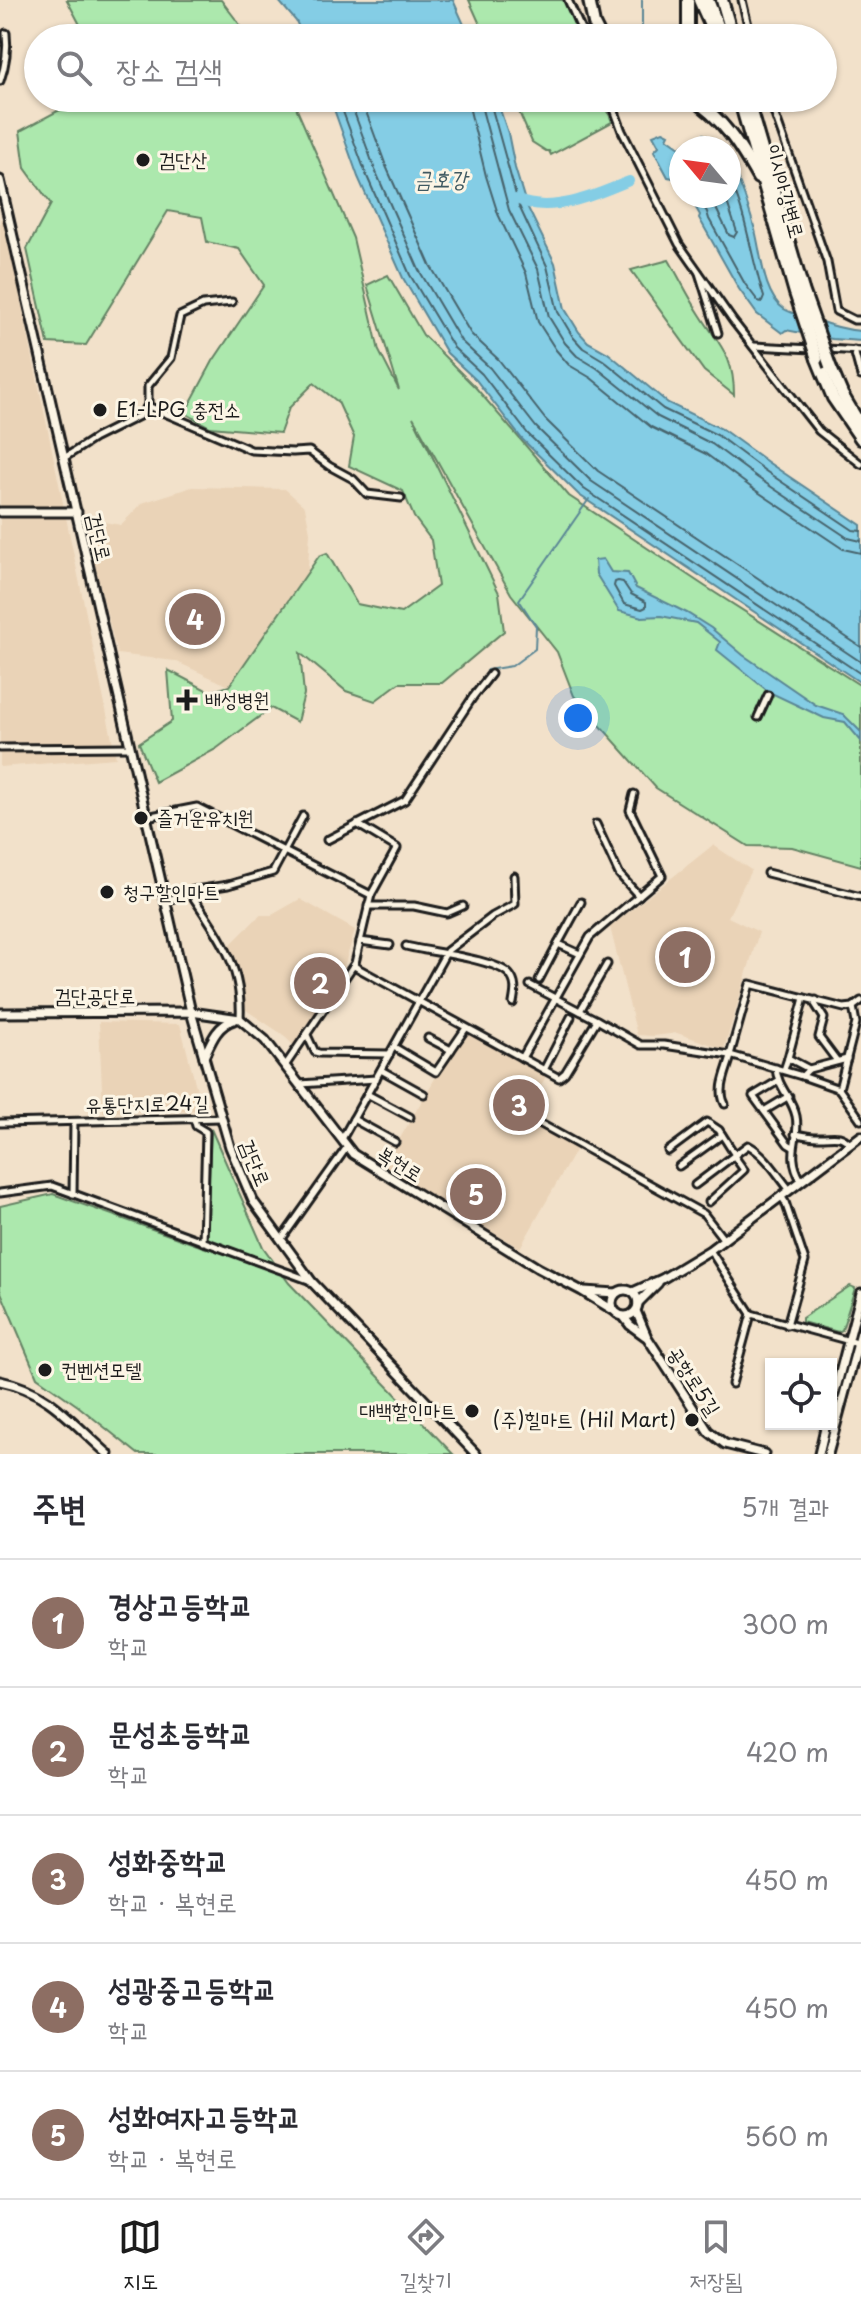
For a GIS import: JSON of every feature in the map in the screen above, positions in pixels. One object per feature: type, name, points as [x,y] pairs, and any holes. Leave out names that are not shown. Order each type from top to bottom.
[{"type":"highway","points":[[589,0],[594,24]]},
{"type":"highway","points":[[688,0],[688,24]]},
{"type":"highway","points":[[699,0],[710,24]]},
{"type":"highway","points":[[708,0],[717,24]]},
{"type":"highway","points":[[722,0],[729,24]]},
{"type":"highway","points":[[711,112],[730,131],[767,195]]},
{"type":"highway","name":"이시아강변로","points":[[749,112],[767,195],[799,292]]},
{"type":"highway","name":"이시아강변로","points":[[750,112],[799,292]]},
{"type":"highway","points":[[799,292],[817,359],[833,398],[861,439]]},
{"type":"highway","points":[[799,292],[842,394],[861,426]]},
{"type":"main road","name":"검단로","points":[[0,180],[191,1012],[230,1147],[253,1201],[312,1282],[476,1454]]},
{"type":"main road","points":[[0,512],[77,512]]},
{"type":"main road","points":[[191,1012],[240,1019]]},
{"type":"main road","name":"검단공단로","points":[[0,1013],[191,1012]]},
{"type":"main road","points":[[204,1057],[214,1034],[227,1022],[240,1019]]},
{"type":"main road","name":"복현로","points":[[240,1019],[265,1040],[353,1154],[525,1260],[613,1310]]},
{"type":"main road","points":[[582,1291],[616,1293],[624,1289],[633,1292],[662,1279],[724,1240],[861,1136]]},
{"type":"main road","points":[[624,1317],[662,1279]]},
{"type":"main road","points":[[633,1292],[647,1337]]},
{"type":"main road","points":[[616,1293],[611,1301],[613,1310],[647,1337]]},
{"type":"main road","points":[[837,1383],[861,1293]]},
{"type":"main road","points":[[828,1454],[861,1332]]},
{"type":"main road","name":"공항로5길","points":[[647,1337],[708,1431],[725,1444],[764,1454]]},
{"type":"main road","points":[[0,1381],[31,1390],[48,1399],[108,1454]]},
{"type":"main road","points":[[819,1454],[825,1430]]},
{"type":"street","points":[[568,0],[579,24]]},
{"type":"street","points":[[742,0],[748,24]]},
{"type":"street","points":[[0,81],[7,56],[6,33]]},
{"type":"street","points":[[615,112],[679,244],[819,431],[861,464]]},
{"type":"street","points":[[774,112],[827,262],[836,311],[861,320]]},
{"type":"street","points":[[0,219],[10,219]]},
{"type":"street","points":[[697,266],[718,333]]},
{"type":"street","points":[[64,458],[139,416],[148,406],[148,386],[171,358],[180,316],[203,305],[232,302]]},
{"type":"street","points":[[753,346],[857,351],[861,376]]},
{"type":"street","points":[[148,406],[251,450],[309,451],[353,479],[367,494],[401,498]]},
{"type":"street","points":[[327,840],[405,800],[491,674]]},
{"type":"street","points":[[758,717],[768,695]]},
{"type":"street","points":[[0,748],[130,747]]},
{"type":"street","points":[[522,1058],[590,937],[662,876],[630,810],[634,794]]},
{"type":"street","points":[[146,817],[197,807],[371,895]]},
{"type":"street","points":[[167,901],[189,891],[228,885],[273,872],[303,816]]},
{"type":"street","points":[[285,1066],[354,966],[371,895],[397,848],[357,824]]},
{"type":"street","points":[[596,824],[619,874],[639,896]]},
{"type":"street","points":[[767,873],[861,897]]},
{"type":"street","points":[[281,1241],[344,1144],[353,1119],[447,951],[493,916],[515,904],[514,876]]},
{"type":"street","points":[[189,891],[226,946],[237,977],[241,998],[240,1019]]},
{"type":"street","points":[[539,980],[581,902]]},
{"type":"street","points":[[368,906],[414,906],[447,913],[463,906]]},
{"type":"street","points":[[360,941],[390,945]]},
{"type":"street","points":[[558,944],[580,954]]},
{"type":"street","points":[[406,946],[498,964],[510,974],[516,988],[513,1003]]},
{"type":"street","points":[[580,1011],[607,964]]},
{"type":"street","points":[[354,966],[559,1078],[597,1020]]},
{"type":"street","points":[[725,1104],[721,1097],[722,1090],[750,984],[844,1008],[853,1007],[861,1001]]},
{"type":"street","points":[[530,985],[641,1045],[664,1045],[731,1055],[839,1089],[861,1120]]},
{"type":"street","points":[[784,1070],[804,998]]},
{"type":"street","points":[[816,1000],[815,1004],[824,1018],[819,1037],[837,1061]]},
{"type":"street","points":[[839,1089],[856,1023],[853,1007]]},
{"type":"street","points":[[544,1070],[571,1017]]},
{"type":"street","points":[[394,1047],[436,1072],[466,1028]]},
{"type":"street","points":[[307,1034],[315,1052],[319,1053],[390,1054]]},
{"type":"street","points":[[428,1038],[451,1050]]},
{"type":"street","points":[[788,1058],[809,1069]]},
{"type":"street","points":[[802,1076],[809,1069],[847,1058]]},
{"type":"street","points":[[776,1068],[778,1081],[789,1096],[797,1119],[794,1165],[801,1180]]},
{"type":"street","points":[[381,1070],[424,1094]]},
{"type":"street","points":[[299,1084],[376,1079]]},
{"type":"street","points":[[778,1081],[753,1096],[794,1148]]},
{"type":"street","points":[[367,1094],[410,1117]]},
{"type":"street","points":[[764,1111],[789,1096]]},
{"type":"street","name":"유통단지로24길","points":[[0,1123],[222,1118]]},
{"type":"street","name":"검단로","points":[[194,1119],[196,1126],[206,1132],[203,1242]]},
{"type":"street","points":[[353,1119],[395,1142]]},
{"type":"street","name":"유통단지로24길","points":[[73,1194],[74,1122]]},
{"type":"street","points":[[668,1151],[707,1122],[714,1124],[744,1170],[709,1202]]},
{"type":"street","points":[[541,1124],[704,1214],[724,1240]]},
{"type":"street","points":[[795,1134],[813,1138],[834,1135],[850,1144]]},
{"type":"street","points":[[679,1166],[722,1135]]},
{"type":"street","points":[[695,1185],[748,1145],[759,1151],[789,1189]]},
{"type":"street","name":"검단로","points":[[0,1193],[52,1186],[312,1282]]},
{"type":"street","points":[[780,1195],[805,1261],[787,1325]]},
{"type":"street","points":[[710,1250],[751,1314],[860,1344]]},
{"type":"street","points":[[732,1384],[751,1314]]},
{"type":"shaded area","points":[[0,219],[4,219],[116,758],[0,767]]},
{"type":"shaded area","points":[[192,487],[285,489],[305,507],[310,532],[307,585],[229,686],[175,661],[117,654],[86,528],[98,521],[121,525],[142,503]]},
{"type":"shaded area","points":[[713,845],[751,870],[728,917],[759,932],[724,1049],[677,1033],[637,1035],[610,927]]},
{"type":"shaded area","points":[[300,899],[355,930],[344,967],[294,1046],[246,1010],[229,946],[260,915],[272,915]]},
{"type":"shaded area","points":[[99,1022],[180,1024],[202,1110],[103,1112]]},
{"type":"shaded area","points":[[469,1031],[546,1076],[524,1118],[576,1149],[520,1248],[382,1169],[437,1075]]},
{"type":"green space","points":[[67,0],[221,0],[239,24],[80,24]]},
{"type":"green space","points":[[469,0],[565,0],[574,24],[480,24]]},
{"type":"green space","points":[[56,112],[298,112],[353,238],[379,351],[399,390],[367,285],[388,275],[423,335],[476,388],[569,496],[861,686],[861,866],[792,847],[748,846],[656,788],[574,696],[557,652],[511,594],[413,417],[499,593],[504,631],[442,683],[399,683],[375,701],[346,691],[300,653],[304,694],[297,722],[271,708],[216,749],[155,782],[139,743],[172,721],[168,670],[210,692],[229,686],[319,556],[327,553],[357,604],[401,613],[438,586],[431,540],[414,517],[403,491],[349,466],[354,437],[338,402],[314,383],[289,408],[280,433],[210,427],[185,413],[213,361],[264,285],[239,249],[207,242],[202,217],[168,211],[86,345],[48,343],[27,249],[51,204],[25,168],[20,131]]},
{"type":"green space","points":[[519,112],[608,112],[612,122],[551,155],[532,142]]},
{"type":"green space","points":[[669,260],[725,352],[732,370],[734,395],[704,371],[631,270]]},
{"type":"green space","points":[[211,1129],[263,1247],[289,1283],[453,1454],[138,1454],[37,1377],[0,1290],[0,1206],[53,1194],[206,1248]]},
{"type":"green space","points":[[850,1286],[855,1288],[842,1330],[838,1332],[802,1322],[802,1318]]},
{"type":"water","points":[[278,0],[453,0],[464,24],[297,24]]},
{"type":"water","name":"금호강","points":[[335,112],[501,112],[526,204],[555,263],[565,309],[579,332],[668,403],[722,429],[861,525],[861,683],[579,495],[522,439],[476,380],[447,353],[403,278],[358,177]]},
{"type":"water","points":[[663,131],[669,134],[669,177],[654,151],[659,146],[653,135]]},
{"type":"water","points":[[741,187],[755,230],[767,284],[777,302],[794,314],[861,331],[861,341],[786,330],[782,333],[757,314],[739,289],[696,208],[741,208]]},
{"type":"water","points":[[603,559],[611,572],[628,573],[636,588],[711,628],[743,655],[816,705],[843,714],[861,732],[861,741],[845,722],[824,718],[769,692],[717,650],[720,642],[696,623],[619,611],[596,574],[595,560]]},
{"type":"waterway","points":[[642,0],[642,24]]},
{"type":"waterway","points":[[516,199],[544,205],[558,204],[588,197],[629,181]]},
{"type":"waterway","points":[[487,670],[512,666],[535,649],[536,626],[519,600],[589,499]]},
{"type":"place","name":"검단산","points":[[143,160]]},
{"type":"place","name":"E1-LPG 충전소","points":[[100,410]]},
{"type":"place","name":"성광중고등학교","points":[[195,619]]},
{"type":"place","name":"배성병원","points":[[187,700]]},
{"type":"place","name":"즐거운유치원","points":[[141,818]]},
{"type":"place","name":"청구할인마트","points":[[107,892]]},
{"type":"place","name":"경상고등학교","points":[[685,957]]},
{"type":"place","name":"문성초등학교","points":[[320,983]]},
{"type":"place","name":"성화중학교","points":[[519,1105]]},
{"type":"place","name":"성화여자고등학교","points":[[476,1194]]},
{"type":"place","name":"컨벤션모텔","points":[[45,1370]]},
{"type":"place","name":"대백할인마트","points":[[472,1411]]},
{"type":"place","name":"(주)힐마트 (Hil Mart)","points":[[692,1420]]}]
